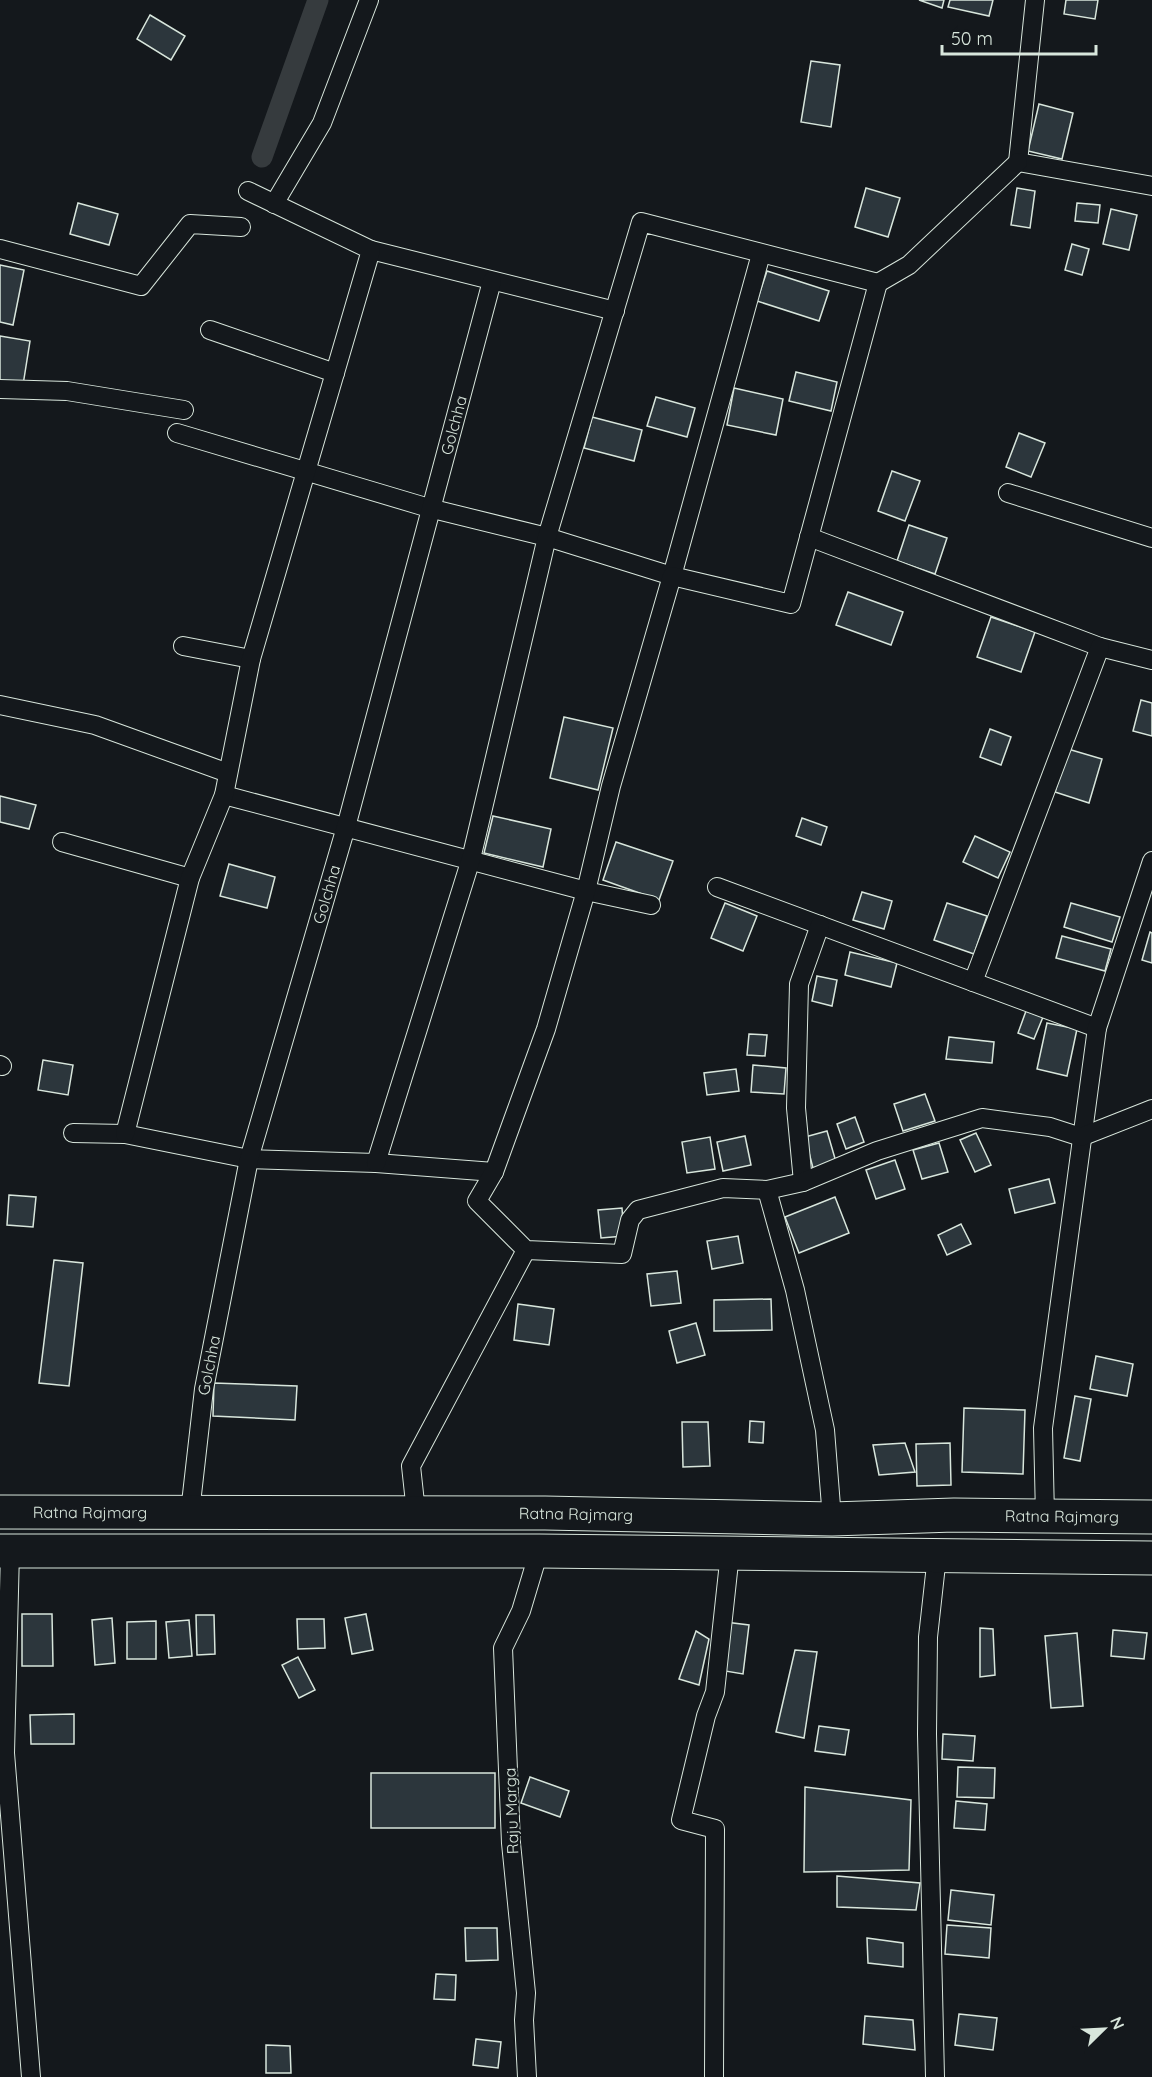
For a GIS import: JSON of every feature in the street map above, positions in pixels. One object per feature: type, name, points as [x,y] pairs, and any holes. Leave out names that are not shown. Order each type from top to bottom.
[{"type":"highway","name":"Ratna Rajmarg","points":[[4,1508],[832,1519],[954,1515],[1152,1517]]},
{"type":"highway","points":[[5,1551],[539,1551],[1152,1558]]},
{"type":"street","points":[[274,204],[322,123],[369,0]]},
{"type":"street","points":[[376,1164],[471,859],[548,537],[641,222],[878,283],[909,265],[1018,162],[1035,0]]},
{"type":"street","points":[[1018,162],[1152,186]]},
{"type":"street","points":[[248,191],[370,250],[615,311]]},
{"type":"street","points":[[0,249],[141,286],[190,224],[241,227]]},
{"type":"street","points":[[125,1134],[190,878],[224,795],[251,659],[370,250]]},
{"type":"street","points":[[762,254],[611,786],[586,891],[546,1029],[494,1172],[477,1200],[526,1250],[622,1254],[630,1220],[638,1210],[723,1188],[767,1190],[803,1182],[877,1151],[982,1118],[1050,1127],[1082,1137],[1152,1109]]},
{"type":"street","name":"Golchha","points":[[190,1512],[204,1389],[249,1159],[346,828],[429,508],[492,281]]},
{"type":"street","points":[[177,433],[429,508],[548,537],[672,576],[791,603],[878,283]]},
{"type":"street","points":[[210,330],[335,373]]},
{"type":"street","points":[[0,389],[67,391],[184,410]]},
{"type":"street","points":[[1008,493],[1152,538]]},
{"type":"street","points":[[809,537],[1100,647],[1152,660]]},
{"type":"street","points":[[183,646],[251,659]]},
{"type":"street","points":[[973,982],[1100,647]]},
{"type":"street","points":[[0,705],[94,725],[228,773]]},
{"type":"street","points":[[224,795],[586,891],[651,905]]},
{"type":"street","points":[[62,842],[190,878]]},
{"type":"street","points":[[1045,1516],[1043,1428],[1097,1028],[1152,861]]},
{"type":"street","points":[[717,887],[1097,1028]]},
{"type":"street","points":[[803,1182],[796,1108],[799,984],[820,926]]},
{"type":"street","points":[[74,1132],[125,1134],[249,1159],[494,1172]]},
{"type":"street","points":[[767,1190],[795,1290],[825,1430],[832,1519]]},
{"type":"street","points":[[416,1512],[411,1466],[526,1250]]},
{"type":"street","points":[[5,1551],[5,1753],[31,2077]]},
{"type":"street","name":"Raju Marga","points":[[526,2077],[524,2020],[526,1993],[511,1843],[503,1648],[521,1611],[539,1551]]},
{"type":"street","points":[[714,2077],[715,1829],[681,1820],[706,1716],[716,1692],[730,1553]]},
{"type":"street","points":[[935,2077],[927,1734],[928,1637],[937,1556]]},
{"type":"building","points":[[919,0],[944,0],[942,8]]},
{"type":"building","points":[[950,0],[993,0],[989,16],[948,7]]},
{"type":"building","points":[[1066,0],[1098,0],[1095,19],[1064,14]]},
{"type":"building","points":[[150,15],[185,36],[171,60],[137,39]]},
{"type":"building","points":[[811,61],[840,65],[831,127],[801,122]]},
{"type":"building","points":[[1039,104],[1073,113],[1062,159],[1028,151]]},
{"type":"building","points":[[866,188],[900,198],[888,237],[855,227]]},
{"type":"building","points":[[1017,188],[1035,191],[1030,228],[1011,225]]},
{"type":"building","points":[[78,203],[118,214],[109,245],[70,234]]},
{"type":"building","points":[[1077,203],[1100,205],[1098,223],[1075,221]]},
{"type":"building","points":[[1111,209],[1137,215],[1129,250],[1103,244]]},
{"type":"building","points":[[1072,244],[1089,249],[1082,275],[1065,270]]},
{"type":"building","points":[[0,265],[24,270],[13,325],[0,322]]},
{"type":"building","points":[[767,271],[829,291],[819,321],[757,301]]},
{"type":"building","points":[[0,336],[30,341],[23,385],[0,381]]},
{"type":"building","points":[[796,372],[837,382],[831,411],[789,401]]},
{"type":"building","points":[[734,388],[783,399],[776,435],[727,425]]},
{"type":"building","points":[[656,397],[695,408],[687,437],[647,426]]},
{"type":"building","points":[[592,417],[642,430],[634,461],[584,448]]},
{"type":"building","points":[[1019,433],[1045,443],[1031,477],[1006,467]]},
{"type":"building","points":[[892,471],[920,481],[905,521],[878,511]]},
{"type":"building","points":[[909,525],[947,538],[935,574],[897,561]]},
{"type":"building","points":[[848,592],[903,612],[891,645],[836,625]]},
{"type":"building","points":[[991,617],[1035,632],[1021,672],[977,657]]},
{"type":"building","points":[[1141,700],[1152,703],[1152,736],[1133,731]]},
{"type":"building","points":[[564,717],[613,728],[598,790],[550,778]]},
{"type":"building","points":[[990,729],[1011,737],[1001,765],[980,757]]},
{"type":"building","points":[[1068,749],[1102,759],[1089,803],[1055,792]]},
{"type":"building","points":[[0,796],[36,805],[29,829],[0,822]]},
{"type":"building","points":[[493,816],[551,829],[543,867],[484,853]]},
{"type":"building","points":[[802,818],[827,827],[821,845],[796,836]]},
{"type":"building","points":[[975,836],[1010,852],[998,878],[963,862]]},
{"type":"building","points":[[616,842],[673,861],[659,900],[603,880]]},
{"type":"building","points":[[229,864],[275,877],[267,908],[220,896]]},
{"type":"building","points":[[862,892],[892,901],[884,929],[853,920]]},
{"type":"building","points":[[725,903],[757,916],[743,951],[711,938]]},
{"type":"building","points":[[947,903],[987,916],[974,954],[934,940]]},
{"type":"building","points":[[1071,903],[1120,917],[1112,942],[1064,927]]},
{"type":"building","points":[[1150,932],[1152,933],[1152,963],[1142,960]]},
{"type":"building","points":[[1062,936],[1111,949],[1105,971],[1056,958]]},
{"type":"building","points":[[850,952],[897,963],[891,987],[845,975]]},
{"type":"building","points":[[817,976],[837,980],[832,1006],[812,1001]]},
{"type":"building","points":[[1026,1011],[1043,1017],[1034,1039],[1018,1033]]},
{"type":"building","points":[[1047,1023],[1077,1029],[1067,1076],[1037,1069]]},
{"type":"building","points":[[749,1034],[767,1035],[765,1056],[747,1055]]},
{"type":"building","points":[[949,1037],[994,1042],[992,1063],[946,1059]]},
{"type":"building","points":[[43,1060],[73,1065],[68,1095],[38,1090]]},
{"type":"building","points":[[753,1065],[786,1068],[784,1094],[751,1092]]},
{"type":"building","points":[[736,1069],[739,1091],[707,1095],[704,1073]]},
{"type":"building","points":[[925,1094],[935,1121],[903,1131],[894,1104]]},
{"type":"building","points":[[855,1117],[864,1142],[846,1149],[837,1124]]},
{"type":"building","points":[[827,1131],[836,1162],[813,1168],[805,1137]]},
{"type":"building","points":[[976,1133],[991,1165],[975,1172],[960,1140]]},
{"type":"building","points":[[745,1136],[751,1165],[723,1171],[717,1142]]},
{"type":"building","points":[[710,1137],[715,1169],[687,1173],[682,1142]]},
{"type":"building","points":[[939,1143],[948,1172],[922,1179],[913,1150]]},
{"type":"building","points":[[895,1160],[905,1189],[876,1199],[866,1170]]},
{"type":"building","points":[[1049,1179],[1055,1203],[1015,1213],[1009,1189]]},
{"type":"building","points":[[9,1195],[36,1197],[33,1227],[7,1225]]},
{"type":"building","points":[[835,1197],[849,1233],[799,1253],[785,1217]]},
{"type":"building","points":[[622,1208],[624,1236],[601,1238],[598,1210]]},
{"type":"building","points":[[961,1224],[971,1244],[947,1255],[938,1235]]},
{"type":"building","points":[[738,1236],[743,1263],[712,1269],[707,1241]]},
{"type":"building","points":[[54,1260],[83,1263],[69,1386],[39,1383]]},
{"type":"building","points":[[677,1271],[681,1303],[651,1306],[647,1274]]},
{"type":"building","points":[[771,1299],[772,1330],[714,1331],[714,1300]]},
{"type":"building","points":[[518,1304],[554,1309],[549,1345],[514,1340]]},
{"type":"building","points":[[696,1323],[705,1355],[677,1363],[669,1331]]},
{"type":"building","points":[[1096,1356],[1133,1364],[1127,1396],[1090,1389]]},
{"type":"building","points":[[214,1383],[297,1386],[295,1420],[213,1416]]},
{"type":"building","points":[[1075,1396],[1091,1399],[1080,1461],[1064,1458]]},
{"type":"building","points":[[964,1408],[1025,1410],[1023,1474],[962,1472]]},
{"type":"building","points":[[750,1421],[764,1422],[763,1443],[749,1442]]},
{"type":"building","points":[[682,1422],[708,1422],[710,1466],[683,1467]]},
{"type":"building","points":[[905,1443],[915,1472],[879,1475],[873,1445]]},
{"type":"building","points":[[950,1443],[951,1485],[917,1486],[916,1444]]},
{"type":"building","points":[[22,1614],[52,1614],[53,1666],[22,1666]]},
{"type":"building","points":[[366,1614],[373,1650],[352,1654],[345,1618]]},
{"type":"building","points":[[196,1615],[214,1615],[215,1654],[197,1655]]},
{"type":"building","points":[[112,1618],[115,1663],[95,1665],[92,1620]]},
{"type":"building","points":[[297,1619],[324,1619],[325,1648],[298,1649]]},
{"type":"building","points":[[189,1620],[192,1656],[169,1658],[166,1622]]},
{"type":"building","points":[[156,1621],[156,1659],[127,1659],[127,1622]]},
{"type":"building","points":[[725,1622],[749,1625],[743,1674],[719,1670]]},
{"type":"building","points":[[980,1628],[993,1629],[995,1675],[980,1677]]},
{"type":"building","points":[[1113,1630],[1147,1633],[1144,1659],[1111,1656]]},
{"type":"building","points":[[696,1631],[709,1639],[699,1685],[679,1679]]},
{"type":"building","points":[[1077,1633],[1083,1706],[1051,1708],[1045,1636]]},
{"type":"building","points":[[795,1650],[817,1652],[804,1738],[776,1732]]},
{"type":"building","points":[[298,1657],[315,1690],[299,1698],[282,1665]]},
{"type":"building","points":[[74,1714],[74,1744],[31,1744],[30,1715]]},
{"type":"building","points":[[819,1726],[849,1730],[845,1755],[815,1751]]},
{"type":"building","points":[[943,1734],[975,1736],[973,1761],[942,1759]]},
{"type":"building","points":[[958,1767],[995,1768],[994,1798],[957,1797]]},
{"type":"building","points":[[371,1773],[495,1773],[495,1828],[371,1828]]},
{"type":"building","points":[[530,1777],[569,1791],[560,1817],[521,1803]]},
{"type":"building","points":[[805,1787],[911,1800],[909,1870],[804,1872]]},
{"type":"building","points":[[956,1801],[987,1804],[985,1830],[954,1828]]},
{"type":"building","points":[[837,1876],[920,1883],[916,1910],[837,1907]]},
{"type":"building","points":[[951,1890],[994,1895],[991,1925],[948,1920]]},
{"type":"building","points":[[947,1925],[991,1928],[989,1958],[945,1954]]},
{"type":"building","points":[[465,1928],[497,1928],[498,1960],[466,1961]]},
{"type":"building","points":[[867,1938],[903,1943],[903,1967],[868,1963]]},
{"type":"building","points":[[436,1974],[456,1975],[455,2000],[434,1999]]},
{"type":"building","points":[[959,2014],[997,2018],[993,2050],[955,2045]]},
{"type":"building","points":[[865,2016],[913,2020],[915,2050],[863,2044]]},
{"type":"building","points":[[476,2039],[501,2042],[498,2068],[473,2065]]},
{"type":"building","points":[[266,2045],[290,2046],[291,2073],[266,2073]]},
{"type":"waterway","points":[[262,157],[318,0]]}]
